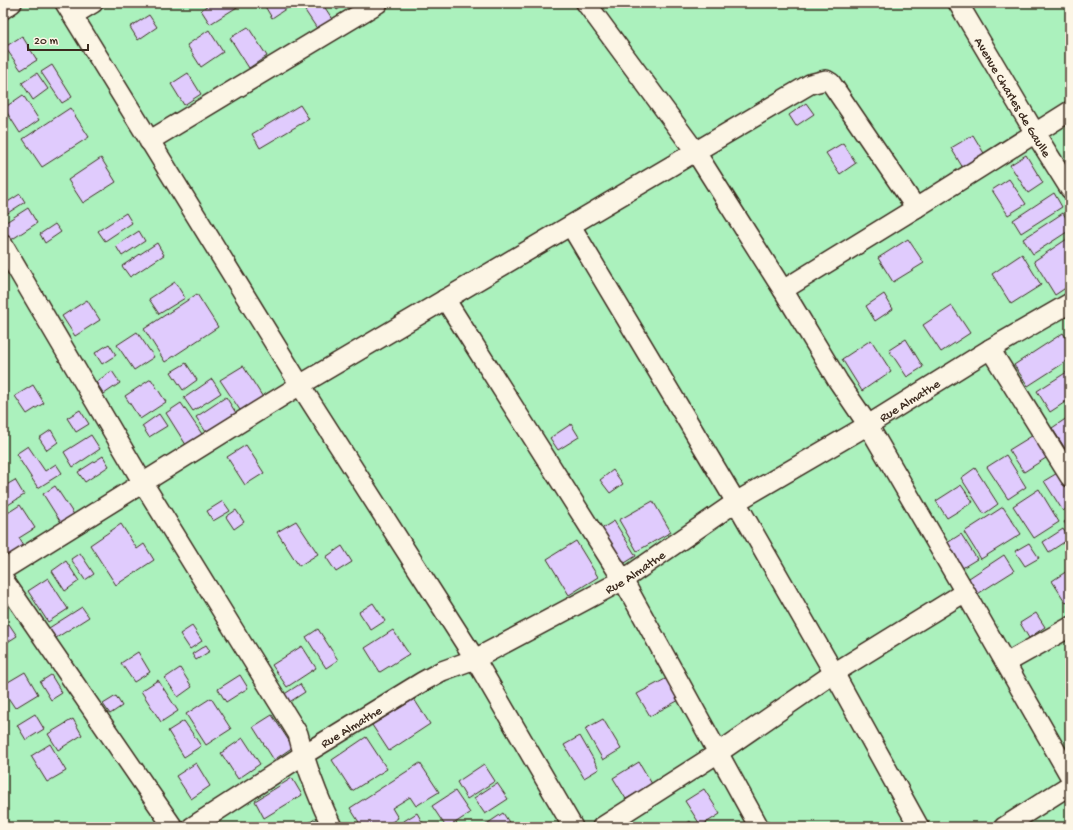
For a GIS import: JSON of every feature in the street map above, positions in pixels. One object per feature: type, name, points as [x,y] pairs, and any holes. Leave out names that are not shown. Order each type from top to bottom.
[{"type":"street","points":[[3,9],[12,3]]},
{"type":"street","points":[[93,3],[69,9],[300,385],[475,659],[573,827]]},
{"type":"street","points":[[149,141],[378,3]]},
{"type":"street","points":[[586,3],[694,151],[783,290],[838,381],[868,425],[1070,776]]},
{"type":"street","name":"Avenue Charles de Gaulle","points":[[958,3],[1070,189]]},
{"type":"street","points":[[3,570],[300,385],[571,226],[694,151],[810,84],[826,80],[831,83],[916,208]]},
{"type":"street","points":[[783,290],[1070,111]]},
{"type":"street","points":[[571,226],[736,502],[834,673],[919,827]]},
{"type":"street","points":[[3,245],[143,483],[298,734],[303,755],[315,791],[332,827]]},
{"type":"street","points":[[445,299],[623,580],[759,827]]},
{"type":"street","name":"Rue Almathe","points":[[192,827],[303,755],[442,671],[475,659],[623,580],[736,502],[868,425],[990,349],[1070,303]]},
{"type":"street","points":[[990,349],[1070,477]]},
{"type":"street","points":[[3,579],[173,827]]},
{"type":"street","points":[[602,827],[718,753],[834,673],[965,592]]},
{"type":"street","points":[[1006,663],[1070,627]]},
{"type":"street","points":[[1004,827],[1070,785]]},
{"type":"green space","points":[[3,3],[1070,3],[1070,827],[3,827]]},
{"type":"building","points":[[211,3],[242,4],[210,24],[201,10]]},
{"type":"building","points":[[263,3],[293,3],[293,4],[272,18]]},
{"type":"building","points":[[300,3],[322,3],[333,20],[318,30]]},
{"type":"building","points":[[333,3],[347,3],[337,10]]},
{"type":"building","points":[[149,15],[157,27],[138,40],[130,27]]},
{"type":"building","points":[[248,27],[267,56],[249,68],[230,38]]},
{"type":"building","points":[[209,30],[223,52],[201,67],[187,45]]},
{"type":"building","points":[[22,36],[37,60],[21,70],[5,47]]},
{"type":"building","points":[[52,65],[72,97],[62,103],[41,72]]},
{"type":"building","points":[[37,73],[48,89],[33,100],[22,83]]},
{"type":"building","points":[[188,73],[201,94],[184,105],[171,84]]},
{"type":"building","points":[[23,95],[39,120],[20,133],[4,108]]},
{"type":"building","points":[[806,103],[814,114],[796,126],[789,115]]},
{"type":"building","points":[[300,105],[309,119],[260,148],[252,134]]},
{"type":"building","points":[[70,108],[89,137],[42,167],[23,139]]},
{"type":"building","points":[[973,135],[985,155],[963,168],[951,148]]},
{"type":"building","points":[[843,143],[856,163],[840,174],[826,153]]},
{"type":"building","points":[[1026,155],[1043,183],[1028,193],[1010,165]]},
{"type":"building","points":[[101,158],[116,182],[83,203],[68,180]]},
{"type":"building","points":[[1009,179],[1026,204],[1008,215],[992,190]]},
{"type":"building","points":[[1054,193],[1062,207],[1021,233],[1013,220]]},
{"type":"building","points":[[20,194],[25,202],[3,216],[3,205]]},
{"type":"building","points":[[28,208],[37,223],[11,240],[3,229],[3,224]]},
{"type":"building","points":[[126,213],[132,223],[105,241],[98,231]]},
{"type":"building","points":[[1063,213],[1070,224],[1070,230],[1033,254],[1023,239]]},
{"type":"building","points":[[55,224],[61,232],[45,243],[40,234]]},
{"type":"building","points":[[139,231],[145,241],[122,256],[116,246]]},
{"type":"building","points":[[1070,237],[1070,285],[1055,295],[1034,261]]},
{"type":"building","points":[[908,239],[924,263],[893,282],[878,258]]},
{"type":"building","points":[[157,243],[164,255],[130,277],[122,266]]},
{"type":"building","points":[[1022,254],[1041,285],[1011,304],[992,274]]},
{"type":"building","points":[[175,282],[185,298],[159,314],[149,299]]},
{"type":"building","points":[[197,294],[218,327],[165,362],[144,329]]},
{"type":"building","points":[[884,294],[893,309],[875,321],[866,306]]},
{"type":"building","points":[[87,300],[100,320],[75,336],[62,316]]},
{"type":"building","points":[[952,306],[970,333],[941,352],[923,325]]},
{"type":"building","points":[[137,332],[154,357],[134,370],[117,345]]},
{"type":"building","points":[[1063,333],[1070,343],[1070,359],[1028,386],[1014,365]]},
{"type":"building","points":[[906,339],[923,367],[907,377],[889,350]]},
{"type":"building","points":[[871,340],[891,371],[862,391],[842,359]]},
{"type":"building","points":[[109,344],[116,355],[102,364],[95,353]]},
{"type":"building","points":[[186,363],[197,380],[183,390],[171,372]]},
{"type":"building","points":[[243,366],[266,402],[244,416],[220,380]]},
{"type":"building","points":[[1070,370],[1070,399],[1050,412],[1037,391]]},
{"type":"building","points":[[112,371],[120,383],[104,394],[96,382]]},
{"type":"building","points":[[151,379],[166,402],[140,419],[125,396]]},
{"type":"building","points":[[212,379],[221,393],[193,411],[184,398]]},
{"type":"building","points":[[33,385],[44,403],[27,414],[15,396]]},
{"type":"building","points":[[3,388],[8,396],[3,400]]},
{"type":"building","points":[[226,397],[236,413],[206,432],[196,417]]},
{"type":"building","points":[[181,403],[204,437],[188,448],[166,413]]},
{"type":"building","points":[[80,410],[89,424],[76,432],[67,418]]},
{"type":"building","points":[[159,414],[167,426],[149,437],[142,426]]},
{"type":"building","points":[[1070,416],[1070,456],[1052,428]]},
{"type":"building","points":[[571,424],[579,437],[558,450],[550,438]]},
{"type":"building","points":[[51,430],[58,442],[47,450],[39,438]]},
{"type":"building","points":[[1035,434],[1049,456],[1024,472],[1009,450]]},
{"type":"building","points":[[91,435],[100,449],[73,467],[64,452]]},
{"type":"building","points":[[246,445],[264,473],[245,485],[227,457]]},
{"type":"building","points":[[28,446],[45,471],[56,464],[62,473],[38,488],[16,454]]},
{"type":"building","points":[[1006,455],[1026,487],[1008,499],[987,467]]},
{"type":"building","points":[[103,456],[109,466],[85,482],[78,472]]},
{"type":"building","points":[[975,468],[998,504],[984,514],[961,478]]},
{"type":"building","points":[[613,470],[623,484],[610,493],[600,480]]},
{"type":"building","points":[[1059,472],[1070,489],[1070,506],[1063,511],[1044,481]]},
{"type":"building","points":[[15,480],[24,495],[3,508],[3,487]]},
{"type":"building","points":[[961,485],[973,502],[947,518],[936,501]]},
{"type":"building","points":[[55,486],[75,516],[62,524],[43,494]]},
{"type":"building","points":[[1039,489],[1059,522],[1034,538],[1013,506]]},
{"type":"building","points":[[223,501],[230,511],[213,521],[207,511]]},
{"type":"building","points":[[653,501],[671,532],[637,551],[619,520]]},
{"type":"building","points":[[20,505],[35,528],[19,538],[24,546],[6,558],[3,554],[3,516]]},
{"type":"building","points":[[1003,507],[1021,534],[981,559],[964,532]]},
{"type":"building","points":[[236,510],[244,522],[234,529],[226,517]]},
{"type":"building","points":[[1070,518],[1070,531],[1064,522]]},
{"type":"building","points":[[296,521],[318,554],[299,566],[277,532]]},
{"type":"building","points":[[614,521],[636,556],[620,566],[598,531]]},
{"type":"building","points":[[121,524],[137,549],[144,544],[154,560],[116,585],[90,545]]},
{"type":"building","points":[[1063,529],[1069,539],[1049,552],[1043,542]]},
{"type":"building","points":[[961,534],[977,559],[959,570],[944,545]]},
{"type":"building","points":[[576,541],[598,577],[569,595],[547,559]]},
{"type":"building","points":[[1029,543],[1039,558],[1025,566],[1015,551]]},
{"type":"building","points":[[342,546],[352,562],[336,572],[326,557]]},
{"type":"building","points":[[80,553],[94,574],[85,580],[71,559]]},
{"type":"building","points":[[1004,555],[1014,571],[976,595],[966,580]]},
{"type":"building","points":[[66,561],[79,581],[65,591],[52,571]]},
{"type":"building","points":[[1067,571],[1070,576],[1070,600],[1066,603],[1052,581]]},
{"type":"building","points":[[48,578],[68,609],[48,622],[28,591]]},
{"type":"building","points":[[373,603],[385,621],[371,630],[359,612]]},
{"type":"building","points":[[82,607],[89,617],[56,638],[49,628]]},
{"type":"building","points":[[1036,613],[1045,627],[1029,638],[1020,623]]},
{"type":"building","points":[[9,624],[17,636],[3,645],[3,627]]},
{"type":"building","points":[[192,626],[202,641],[190,649],[180,634]]},
{"type":"building","points":[[318,629],[338,660],[326,668],[306,637]]},
{"type":"building","points":[[393,630],[409,654],[380,672],[365,648]]},
{"type":"building","points":[[206,645],[210,651],[196,660],[192,654]]},
{"type":"building","points":[[302,646],[316,668],[287,687],[272,665]]},
{"type":"building","points":[[138,652],[150,672],[134,682],[121,663]]},
{"type":"building","points":[[180,668],[192,687],[178,697],[165,678]]},
{"type":"building","points":[[25,672],[38,694],[15,708],[3,690],[3,685]]},
{"type":"building","points":[[51,675],[62,693],[51,700],[40,682]]},
{"type":"building","points":[[240,675],[248,688],[226,702],[218,689]]},
{"type":"building","points":[[669,677],[681,699],[650,716],[637,694]]},
{"type":"building","points":[[158,680],[178,711],[161,722],[141,691]]},
{"type":"building","points":[[300,684],[305,692],[288,703],[283,695]]},
{"type":"building","points":[[116,696],[122,706],[110,714],[103,704]]},
{"type":"building","points":[[211,698],[231,729],[206,745],[186,714]]},
{"type":"building","points":[[414,699],[430,724],[389,751],[372,725]]},
{"type":"building","points":[[35,714],[44,729],[26,740],[17,725]]},
{"type":"building","points":[[272,715],[293,747],[274,760],[253,727]]},
{"type":"building","points":[[73,719],[82,735],[58,750],[48,734]]},
{"type":"building","points":[[603,719],[621,749],[603,760],[585,729]]},
{"type":"building","points":[[184,721],[201,746],[184,757],[168,731]]},
{"type":"building","points":[[580,736],[599,769],[584,778],[564,745]]},
{"type":"building","points":[[366,737],[387,769],[352,791],[332,760]]},
{"type":"building","points":[[243,738],[260,764],[238,779],[221,753]]},
{"type":"building","points":[[50,744],[66,771],[47,782],[31,756]]},
{"type":"building","points":[[639,762],[652,784],[626,799],[613,778]]},
{"type":"building","points":[[196,763],[210,786],[191,799],[176,776]]},
{"type":"building","points":[[420,763],[439,792],[416,806],[410,797],[392,808],[398,818],[384,827],[362,827],[350,808]]},
{"type":"building","points":[[484,764],[495,781],[467,799],[457,782]]},
{"type":"building","points":[[292,778],[302,795],[264,818],[255,801]]},
{"type":"building","points":[[497,783],[508,799],[485,814],[474,798]]},
{"type":"building","points":[[704,789],[720,814],[701,826],[685,801]]},
{"type":"building","points":[[455,791],[470,813],[449,827],[446,827],[432,806]]},
{"type":"building","points":[[417,813],[425,827],[394,827]]},
{"type":"building","points":[[503,813],[512,827],[486,827],[485,825]]},
{"type":"building","points":[[315,819],[319,827],[302,827]]},
{"type":"building","points":[[690,821],[694,827],[682,827]]}]
